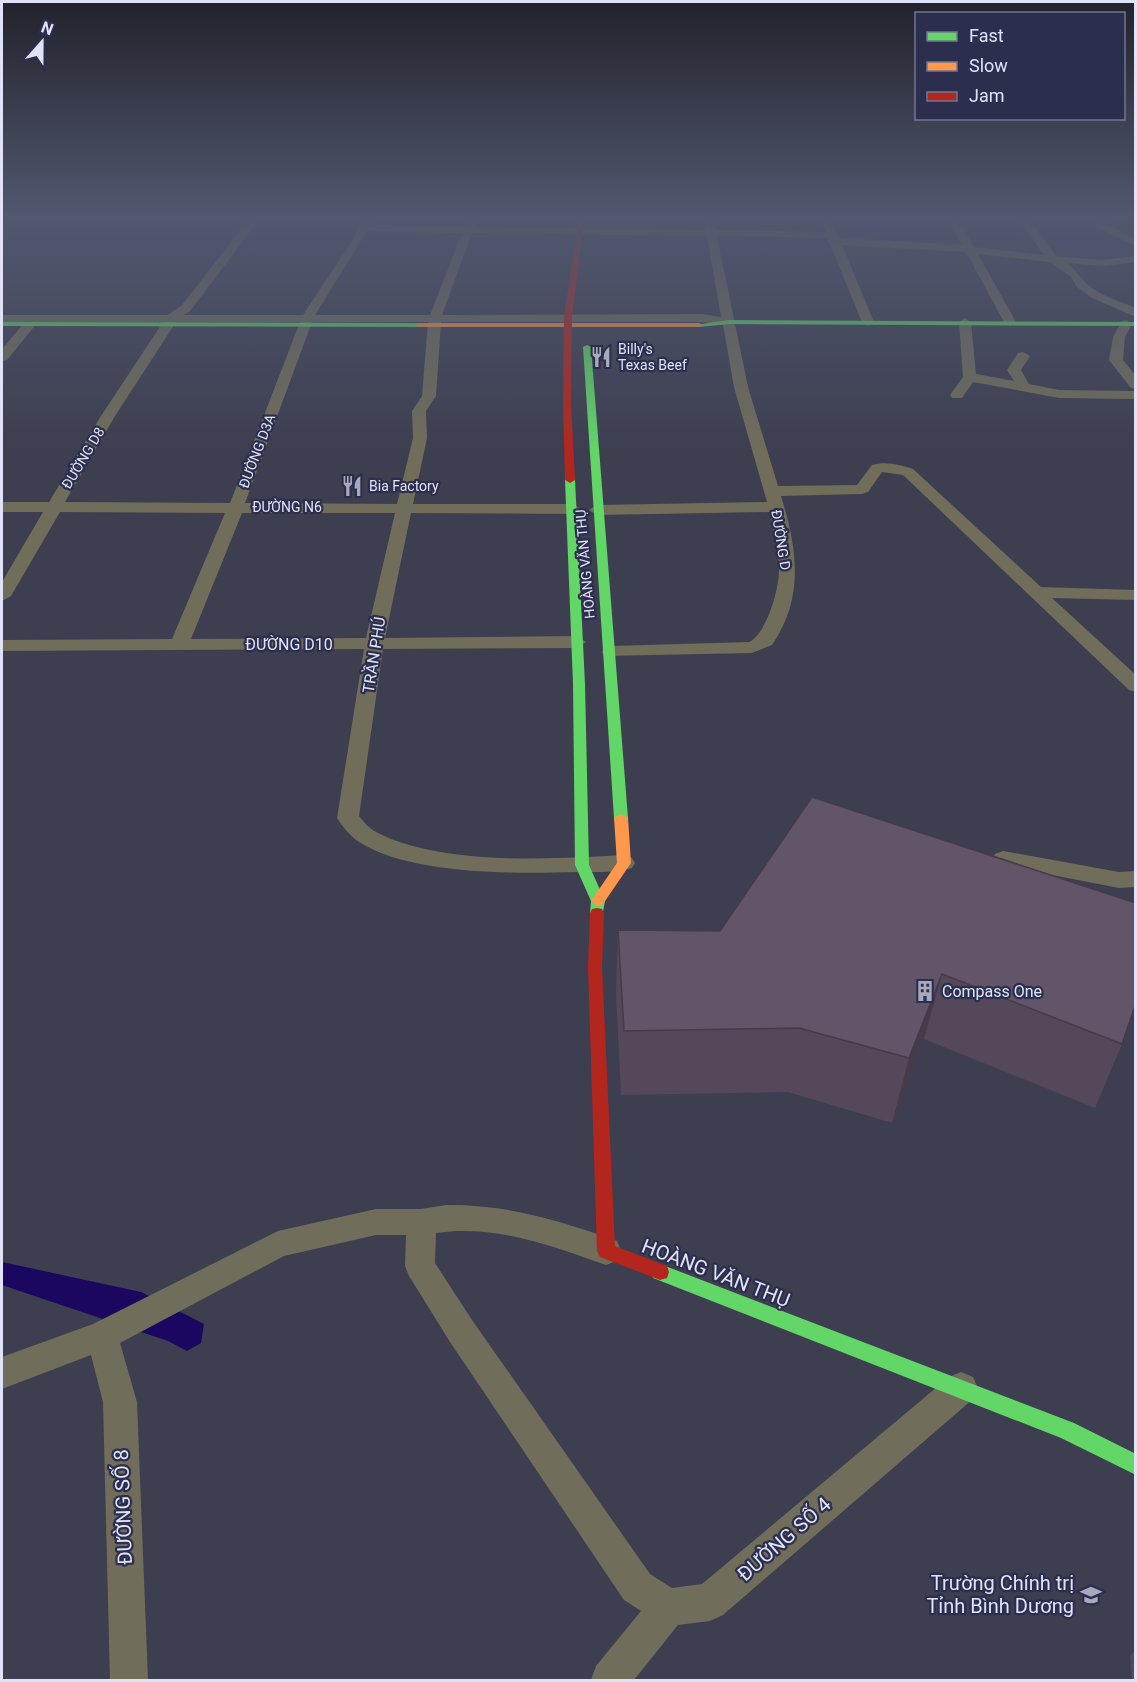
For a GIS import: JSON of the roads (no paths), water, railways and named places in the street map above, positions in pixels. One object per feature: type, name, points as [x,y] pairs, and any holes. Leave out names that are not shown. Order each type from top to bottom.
[{"type":"street","name":"ĐƯỜNG D8","points":[[2,596],[108,416],[171,320],[186,308],[197,293]]},
{"type":"street","name":"ĐƯỜNG D3A","points":[[179,645],[307,320],[323,293]]},
{"type":"street","name":"TRẦN PHÚ","points":[[445,293],[435,320],[429,396],[419,411],[420,438],[374,644],[360,751],[348,818],[359,834],[390,848],[423,856],[507,864],[624,863]]},
{"type":"street","name":"HOÀNG VĂN THỤ","points":[[571,293],[567,404],[573,509],[589,588],[611,652],[595,684],[582,865],[598,901],[595,967],[606,1251],[1067,1430],[1136,1465]]},
{"type":"street","name":"ĐƯỜNG D","points":[[611,652],[752,647],[765,641],[780,611],[789,570],[774,499],[741,387],[723,293]]},
{"type":"street","points":[[855,293],[868,322]]},
{"type":"street","points":[[995,293],[1010,322]]},
{"type":"street","points":[[1094,293],[1132,320]]},
{"type":"street","points":[[2,324],[32,321],[171,320],[569,321],[587,316],[702,325],[729,322],[1132,320]]},
{"type":"street","name":"HOÀNG VĂN THỤ","points":[[587,316],[597,510],[589,588],[577,642],[595,684],[624,863]]},
{"type":"street","points":[[2,318],[32,321]]},
{"type":"street","points":[[1132,320],[1119,337],[1116,360],[1136,385]]},
{"type":"street","points":[[2,357],[32,321]]},
{"type":"street","points":[[957,395],[970,377],[964,322]]},
{"type":"street","points":[[1023,356],[1014,370],[1025,389]]},
{"type":"street","points":[[568,364],[588,364]]},
{"type":"street","points":[[970,377],[1059,394],[1136,395]]},
{"type":"street","points":[[567,404],[590,403]]},
{"type":"street","points":[[569,447],[593,446]]},
{"type":"street","points":[[573,509],[597,510],[774,499],[862,489],[877,468],[889,467],[908,472],[1136,686]]},
{"type":"street","name":"ĐƯỜNG N6","points":[[2,507],[573,509]]},
{"type":"street","points":[[1036,592],[1136,595]]},
{"type":"street","name":"ĐƯỜNG D10","points":[[2,646],[577,642]]},
{"type":"street","points":[[1003,859],[1119,880],[1136,879]]},
{"type":"street","points":[[598,901],[624,863]]},
{"type":"street","points":[[2,1373],[102,1336],[278,1244],[376,1222],[421,1222],[451,1216],[524,1223],[606,1251]]},
{"type":"street","points":[[421,1222],[420,1266],[461,1331],[638,1587],[668,1607],[610,1680]]},
{"type":"street","name":"ĐƯỜNG SỐ 8","points":[[102,1336],[120,1402],[129,1680]]},
{"type":"street","name":"ĐƯỜNG SỐ 4","points":[[668,1607],[710,1602],[961,1388]]},
{"type":"place","name":"Billy's Texas Beef","points":[[601,357]]},
{"type":"place","name":"Bia Factory","points":[[352,486]]},
{"type":"place","name":"Compass One","points":[[925,991]]},
{"type":"place","name":"Trường Chính trị Tỉnh Bình Dương","points":[[1091,1595]]}]
